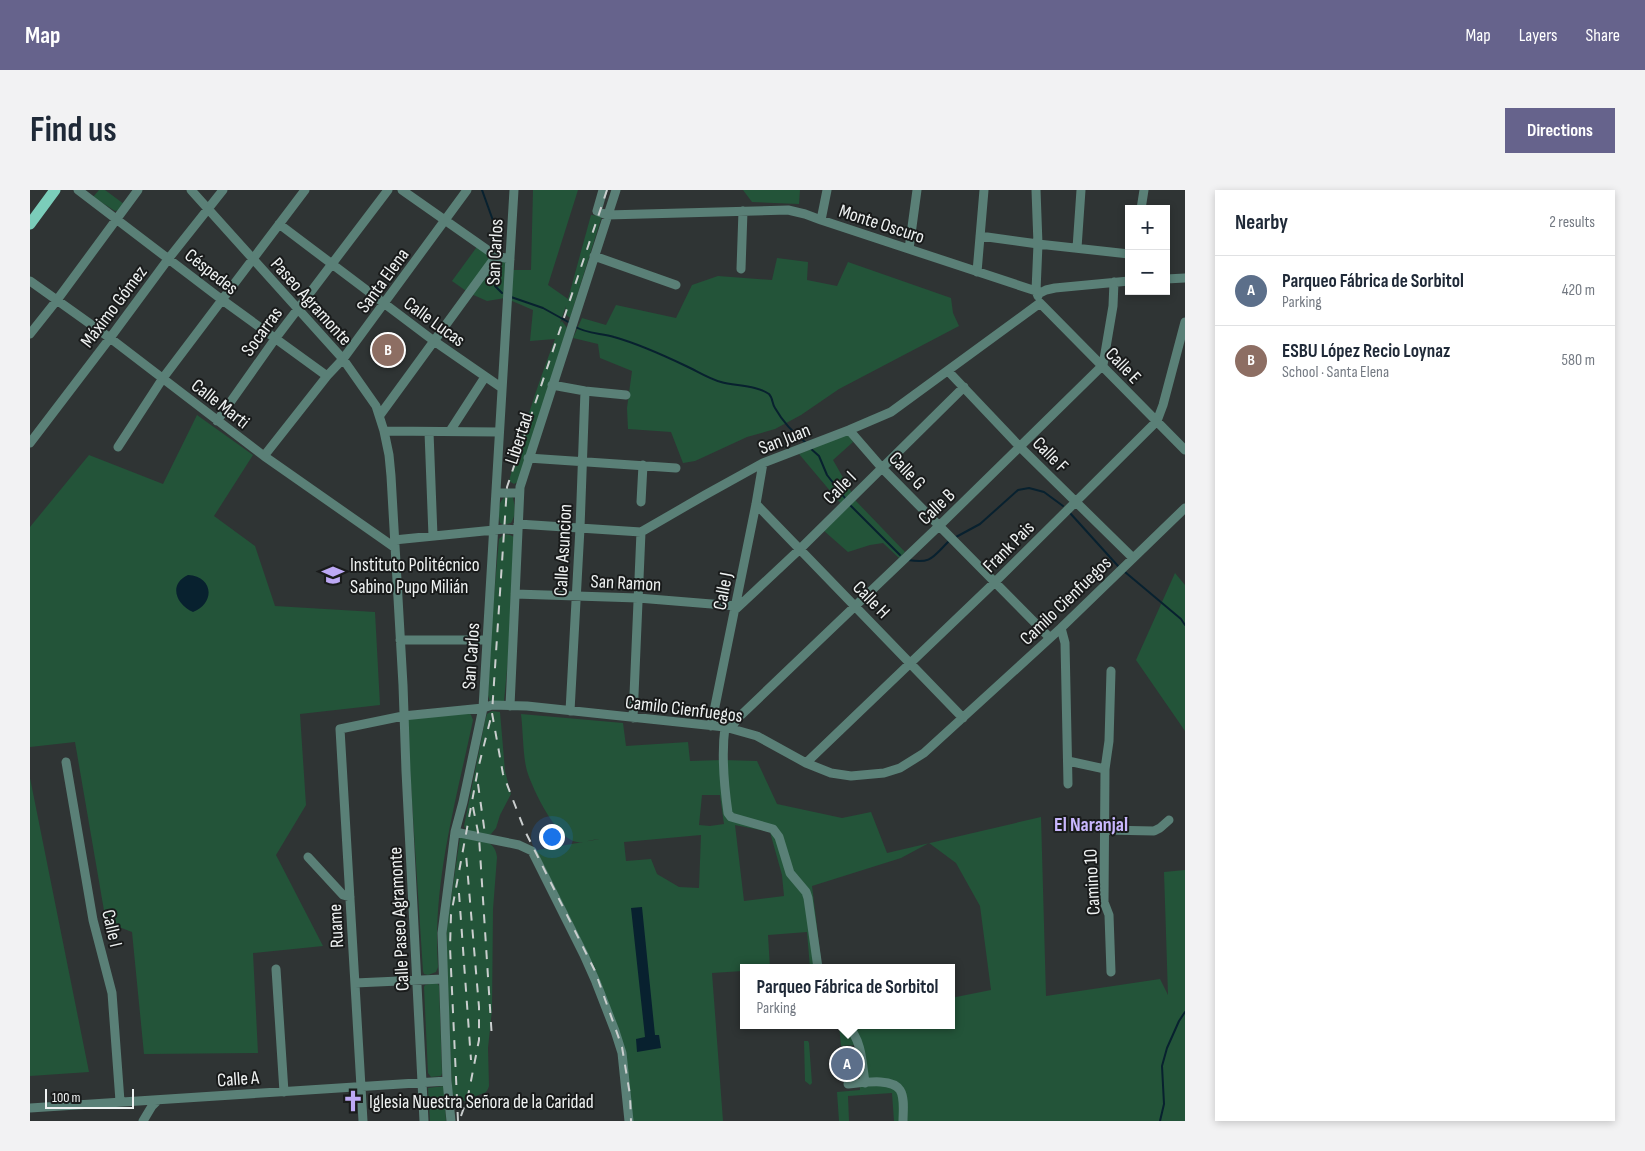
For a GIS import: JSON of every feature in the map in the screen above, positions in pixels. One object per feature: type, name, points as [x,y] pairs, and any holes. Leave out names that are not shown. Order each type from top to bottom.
[{"type":"main road","points":[[30,224],[55,190]]},
{"type":"street","name":"Céspedes","points":[[78,190],[221,299],[327,376]]},
{"type":"street","points":[[30,334],[138,190]]},
{"type":"street","name":"Paseo Agramonte","points":[[192,190],[343,359],[376,406],[389,455],[403,716]]},
{"type":"street","name":"Máximo Gómez","points":[[30,443],[169,258],[223,190]]},
{"type":"street","points":[[118,447],[163,378],[304,190]]},
{"type":"street","name":"Socarras","points":[[217,421],[297,309],[388,190]]},
{"type":"street","points":[[402,190],[496,256],[510,259]]},
{"type":"street","name":"Santa Elena","points":[[264,456],[385,304],[467,190]]},
{"type":"street","name":"San Carlos","points":[[451,1121],[447,1081],[442,934],[455,832],[483,708],[514,190]]},
{"type":"street","name":"Monte Oscuro","points":[[603,190],[597,210],[599,213],[607,215],[788,210],[806,214],[977,272],[1038,296]]},
{"type":"street","name":"Libertad","points":[[510,706],[520,493],[528,458],[616,190]]},
{"type":"street","points":[[821,220],[827,190]]},
{"type":"street","points":[[909,249],[917,190]]},
{"type":"street","points":[[977,272],[984,190]]},
{"type":"street","points":[[1036,190],[1038,296]]},
{"type":"street","points":[[1078,248],[1081,190]]},
{"type":"street","points":[[1142,205],[1144,190]]},
{"type":"street","points":[[742,269],[743,211]]},
{"type":"street","name":"Calle Lucas","points":[[279,224],[434,341],[502,388]]},
{"type":"street","points":[[980,236],[1125,254]]},
{"type":"street","points":[[380,416],[496,256]]},
{"type":"street","points":[[594,256],[676,285]]},
{"type":"street","points":[[1170,279],[1185,278]]},
{"type":"street","name":"Calle Marti","points":[[30,281],[110,338],[264,456],[394,544]]},
{"type":"street","points":[[1038,296],[1046,290],[1055,288],[1125,281]]},
{"type":"street","points":[[1103,366],[1113,306],[1114,282]]},
{"type":"street","name":"Calle E","points":[[1038,296],[1185,450]]},
{"type":"street","name":"San Juan","points":[[642,532],[763,463],[891,412],[948,371],[1038,296]]},
{"type":"street","name":"Frank Pais","points":[[806,764],[995,582],[1157,421],[1163,406],[1185,322]]},
{"type":"street","name":"Calle B","points":[[728,728],[1103,366]]},
{"type":"street","name":"Calle F","points":[[948,371],[1020,447],[1133,558]]},
{"type":"street","points":[[450,431],[485,377]]},
{"type":"street","points":[[552,385],[585,391],[626,395]]},
{"type":"street","name":"Calle I","points":[[736,607],[800,549],[964,387]]},
{"type":"street","name":"Calle Asuncion","points":[[570,711],[585,391]]},
{"type":"street","name":"Calle G","points":[[849,430],[882,468],[1050,638]]},
{"type":"street","points":[[384,431],[499,432]]},
{"type":"street","points":[[429,432],[433,536]]},
{"type":"street","points":[[528,458],[676,468]]},
{"type":"street","name":"Calle J","points":[[711,726],[763,463]]},
{"type":"street","points":[[641,502],[643,465]]},
{"type":"street","points":[[496,493],[520,493]]},
{"type":"street","name":"Calle H","points":[[756,504],[963,718]]},
{"type":"street","name":"Camilo Cienfuegos","points":[[340,729],[403,716],[492,706],[510,706],[728,728],[757,736],[806,764],[831,773],[851,776],[884,773],[900,768],[924,753],[1061,628],[1185,508]]},
{"type":"street","points":[[394,544],[433,536],[518,528],[580,528],[642,532],[633,718]]},
{"type":"street","name":"San Ramon","points":[[515,594],[638,598],[736,607]]},
{"type":"street","points":[[1061,628],[1066,643],[1068,784]]},
{"type":"street","points":[[400,640],[487,640]]},
{"type":"street","name":"Camino 10","points":[[1111,671],[1105,769],[1104,902],[1109,915],[1111,972]]},
{"type":"street","name":"Calle Paseo Agramonte","points":[[403,716],[424,1121]]},
{"type":"street","points":[[728,728],[723,743],[723,760],[728,813],[731,818],[773,830],[778,837],[790,873],[806,892],[808,898],[817,964]]},
{"type":"street","name":"Ruame","points":[[340,729],[363,1121]]},
{"type":"street","points":[[1068,761],[1105,769]]},
{"type":"street","name":"Calle I","points":[[66,762],[94,920],[112,993],[120,1102]]},
{"type":"street","points":[[1105,830],[1154,831],[1169,820]]},
{"type":"street","points":[[455,832],[519,845],[532,851],[592,973],[615,1031],[622,1053],[629,1121]]},
{"type":"street","points":[[308,857],[343,895],[350,896]]},
{"type":"street","points":[[276,969],[284,1092]]},
{"type":"street","points":[[355,983],[417,982],[443,979]]},
{"type":"street","points":[[851,1029],[858,1042],[865,1083]]},
{"type":"street","name":"Calle A","points":[[30,1108],[447,1081]]},
{"type":"street","points":[[848,1084],[889,1083],[895,1085],[900,1090],[903,1121]]},
{"type":"street","points":[[145,1118],[158,1100]]},
{"type":"street","points":[[136,1101],[145,1118]]},
{"type":"green space","points":[[99,190],[105,190],[124,204],[120,210],[115,211],[93,197]]},
{"type":"green space","points":[[533,190],[578,190],[548,285],[568,299],[591,215],[602,216],[570,318],[565,314],[566,306],[560,323],[562,321],[567,328],[519,481],[514,484],[509,481],[514,463],[555,339],[530,341],[533,310],[505,298],[487,301],[469,293],[452,281],[479,244],[505,262],[507,270],[531,270]]},
{"type":"green space","points":[[743,190],[800,190],[799,204],[752,202]]},
{"type":"green space","points":[[777,258],[808,262],[807,280],[837,286],[848,262],[951,298],[953,313],[959,326],[839,389],[801,415],[775,429],[747,437],[695,461],[683,463],[671,432],[628,429],[627,408],[632,371],[600,358],[598,344],[573,338],[582,318],[606,325],[616,305],[676,318],[692,285],[718,276],[772,280]]},
{"type":"green space","points":[[197,415],[253,455],[214,516],[255,546],[275,606],[375,612],[380,705],[300,714],[306,805],[276,855],[323,946],[253,953],[258,1053],[144,1054],[132,932],[106,922],[75,742],[30,747],[30,527],[89,455],[163,484]]},
{"type":"green space","points":[[848,434],[853,442],[833,460],[853,495],[842,505],[799,454]]},
{"type":"green space","points":[[508,495],[513,498],[515,508],[513,520],[511,523],[504,525],[500,523],[499,507],[504,497]]},
{"type":"green space","points":[[855,500],[905,552],[899,558],[883,543],[848,552],[823,530]]},
{"type":"green space","points":[[504,534],[514,537],[508,659],[504,701],[490,702],[488,695],[492,618],[499,539]]},
{"type":"green space","points":[[1175,573],[1185,585],[1185,731],[1136,660]]},
{"type":"green space","points":[[492,711],[500,712],[505,771],[511,794],[500,815],[496,828],[491,834],[485,835],[466,830],[464,826],[485,721],[487,714]]},
{"type":"green space","points":[[469,713],[473,720],[442,874],[437,936],[438,967],[436,972],[428,975],[424,974],[423,971],[407,724],[408,720],[411,719]]},
{"type":"green space","points":[[521,714],[623,723],[626,746],[688,742],[690,761],[757,761],[777,804],[842,818],[871,812],[887,853],[928,843],[901,858],[812,886],[822,964],[810,964],[807,932],[768,935],[770,964],[740,964],[740,971],[712,973],[723,1121],[629,1121],[622,1047],[532,851],[600,839],[577,842],[569,839],[561,832],[546,813],[534,790],[527,771]],"holes":[[[702,795],[720,795],[724,824],[699,825]],[[735,825],[770,832],[782,875],[784,896],[744,901]],[[701,835],[699,888],[679,887],[657,874],[651,859],[626,861],[624,842]]]},
{"type":"green space","points":[[30,778],[89,1072],[30,1076]]},
{"type":"green space","points":[[1041,817],[1046,996],[1160,979],[1168,995],[1164,872],[1185,870],[1185,1121],[894,1121],[892,1093],[848,1096],[849,1121],[839,1121],[837,1092],[860,1090],[857,1045],[841,1046],[839,1029],[955,1029],[955,997],[991,990],[980,906],[956,863],[929,843]]},
{"type":"green space","points":[[460,837],[488,842],[495,850],[497,857],[493,909],[492,1010],[488,1048],[489,1086],[484,1093],[465,1101],[457,1099],[452,1093],[446,940]]},
{"type":"green space","points":[[434,983],[439,986],[442,1073],[441,1076],[431,1077],[428,1073],[424,987]]},
{"type":"green space","points":[[804,1041],[809,1043],[812,1083],[810,1085],[805,1081]]},
{"type":"green space","points":[[444,1086],[446,1121],[430,1121],[428,1088]]},
{"type":"water","points":[[188,575],[203,580],[208,590],[208,597],[205,603],[193,612],[182,605],[176,589],[182,579]]},
{"type":"water","points":[[642,907],[655,1035],[659,1035],[661,1048],[637,1052],[636,1039],[645,1037],[631,908]]},
{"type":"waterway","points":[[482,190],[500,240],[499,254]]},
{"type":"waterway","points":[[498,260],[495,286],[502,293]]},
{"type":"waterway","points":[[511,297],[543,308],[570,323]]},
{"type":"waterway","points":[[574,326],[583,331],[614,337],[642,346],[717,381],[764,391],[769,394],[774,406],[792,431],[805,442]]},
{"type":"waterway","points":[[810,448],[819,456],[827,475],[845,498]]},
{"type":"waterway","points":[[956,537],[980,524],[1018,490],[1029,488],[1044,492],[1063,506]]},
{"type":"waterway","points":[[849,504],[900,555]]},
{"type":"waterway","points":[[1070,513],[1118,566]]},
{"type":"waterway","points":[[908,560],[927,560],[948,542]]},
{"type":"waterway","points":[[1125,572],[1181,619],[1185,625]]},
{"type":"waterway","points":[[1160,1121],[1164,1104],[1162,1066],[1167,1048],[1185,1012]]},
{"type":"railway","points":[[607,190],[507,487],[492,713],[503,774],[525,831],[595,971],[622,1047],[630,1095],[631,1121]]},
{"type":"railway","points":[[458,1121],[450,947],[451,915],[478,769],[491,717]]},
{"type":"railway","points":[[478,784],[485,834]]},
{"type":"railway","points":[[473,807],[479,837],[492,1039]]},
{"type":"railway","points":[[461,1116],[468,1096],[479,1040],[479,1007],[466,854]]},
{"type":"railway","points":[[459,893],[471,1060]]},
{"type":"place","name":"ESBU López Recio Loynaz","points":[[388,350]]},
{"type":"place","name":"Instituto Politécnico Sabino Pupo Milián","points":[[333,575]]},
{"type":"place","name":"Parqueo Fábrica de Sorbitol","points":[[847,1064]]},
{"type":"place","name":"Iglesia Nuestra Señora de la Caridad","points":[[353,1101]]},
{"type":"district","name":"El Naranjal","points":[[1091,824]]}]
